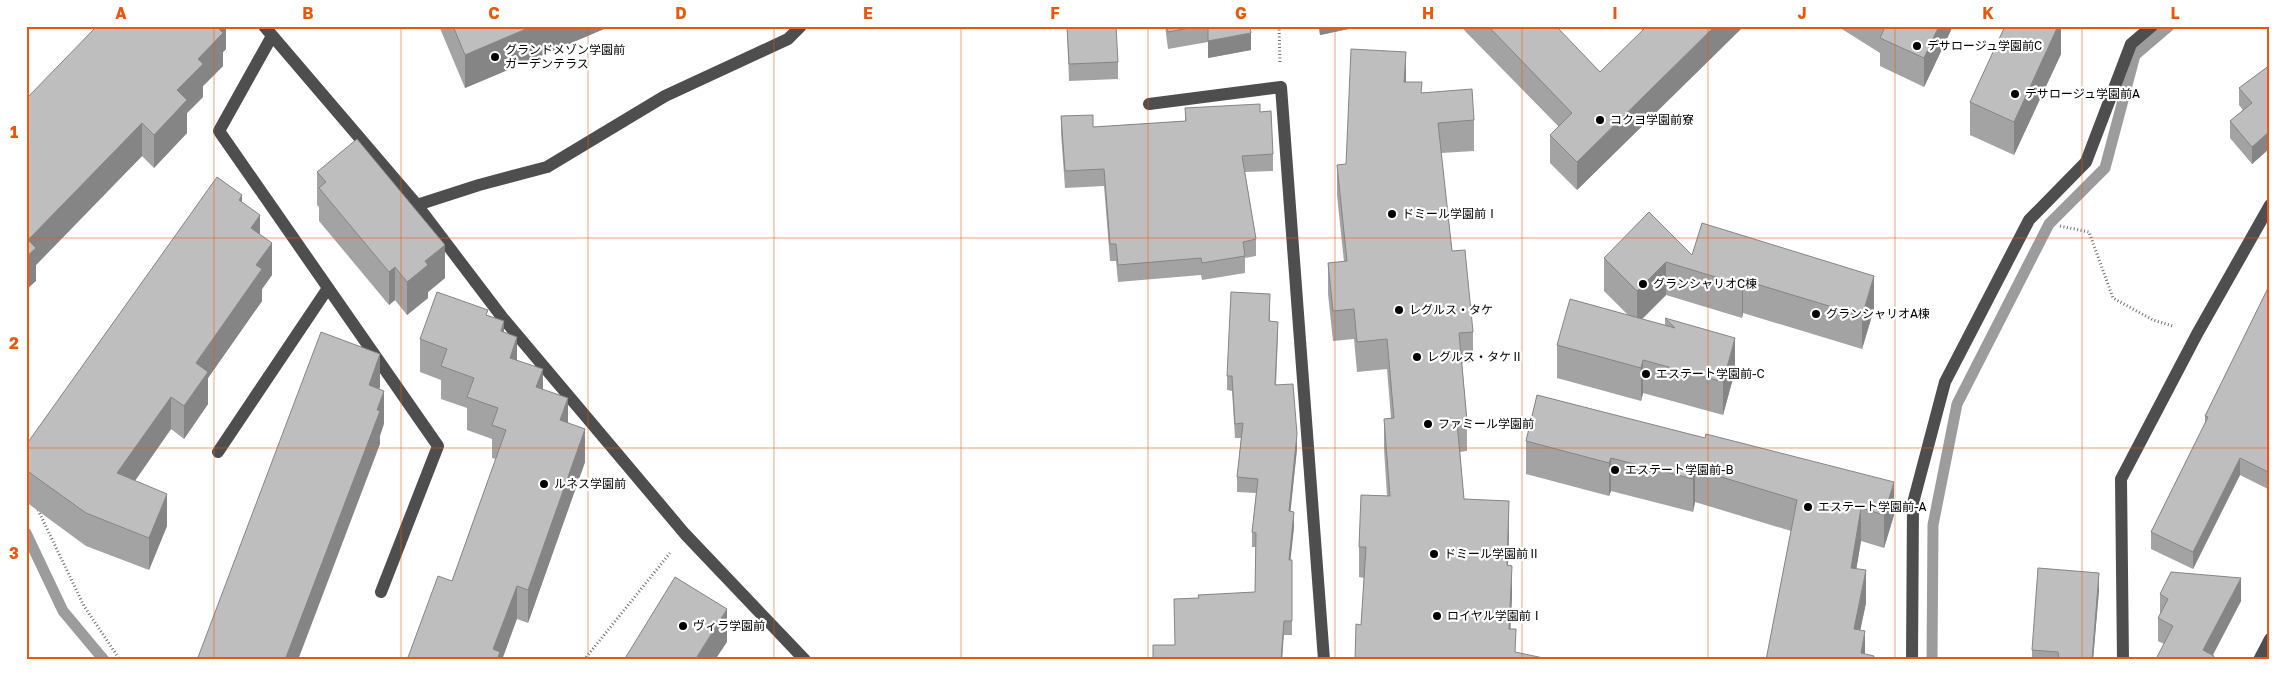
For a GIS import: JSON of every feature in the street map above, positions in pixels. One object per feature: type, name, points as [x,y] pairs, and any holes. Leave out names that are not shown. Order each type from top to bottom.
[{"type":"street","points":[[417,205],[479,185],[548,167],[665,96],[788,39],[801,26]]},
{"type":"street","points":[[1912,660],[1913,503],[1945,382],[2029,220],[2086,162],[2131,44],[2152,26]]},
{"type":"street","points":[[381,592],[438,446],[219,131],[268,31],[417,205],[502,317],[685,534],[805,660]]},
{"type":"street","points":[[1149,104],[1281,87],[1324,660]]},
{"type":"street","points":[[2123,660],[2121,479],[2197,334],[2270,205]]},
{"type":"street","points":[[218,452],[328,288]]},
{"type":"street","points":[[2259,660],[2270,639]]},
{"type":"path","points":[[1279,26],[1281,87]]},
{"type":"path","points":[[2029,220],[2089,232],[2113,298],[2154,320],[2197,334]]},
{"type":"path","points":[[35,502],[84,606],[120,660]]},
{"type":"path","points":[[584,660],[685,534]]},
{"type":"building","points":[[97,26],[216,26],[223,33],[198,59],[203,64],[177,90],[187,100],[154,135],[142,123],[28,240],[36,248],[26,257],[26,99]]},
{"type":"building","points":[[453,26],[533,26],[465,55]]},
{"type":"building","points":[[1116,26],[1118,62],[1069,64],[1067,27]]},
{"type":"building","points":[[1167,26],[1200,26],[1168,32]]},
{"type":"building","points":[[1208,26],[1250,26],[1251,33],[1208,41]]},
{"type":"building","points":[[1488,26],[1556,26],[1600,72],[1647,26],[1715,26],[1577,162],[1550,135],[1572,113]]},
{"type":"building","points":[[1884,26],[1939,26],[1924,58],[1880,38]]},
{"type":"building","points":[[2005,26],[2058,26],[2014,122],[1970,102]]},
{"type":"building","points":[[1351,49],[1406,52],[1404,82],[1422,82],[1421,93],[1472,89],[1474,120],[1438,123],[1452,251],[1465,250],[1473,332],[1459,333],[1467,421],[1457,422],[1464,499],[1509,501],[1507,565],[1512,566],[1509,629],[1516,629],[1515,652],[1553,660],[1355,660],[1356,624],[1361,625],[1366,547],[1359,547],[1361,495],[1390,496],[1384,419],[1394,418],[1387,339],[1357,342],[1354,309],[1333,311],[1328,263],[1347,261],[1337,165],[1346,164]]},
{"type":"building","points":[[2270,65],[2270,131],[2252,147],[2230,121],[2252,103],[2239,88]]},
{"type":"building","points":[[1260,104],[1260,112],[1271,111],[1273,154],[1242,156],[1256,239],[1243,242],[1245,256],[1202,263],[1201,258],[1118,265],[1116,244],[1110,244],[1104,169],[1065,171],[1061,116],[1093,115],[1093,127],[1186,121],[1185,108]]},
{"type":"building","points":[[357,139],[445,245],[425,261],[428,265],[407,282],[395,267],[389,272],[319,188],[326,182],[317,172]]},
{"type":"building","points":[[217,177],[242,195],[239,200],[260,215],[251,228],[272,243],[256,265],[262,269],[196,363],[208,372],[184,406],[171,397],[117,473],[167,494],[149,538],[86,513],[26,470],[26,445]]},
{"type":"building","points":[[1649,212],[1692,255],[1702,223],[1874,276],[1862,316],[1743,280],[1742,285],[1666,262],[1637,291],[1604,258]]},
{"type":"building","points":[[2270,284],[2270,473],[2240,458],[2193,552],[2151,532],[2208,417],[2205,416]]},
{"type":"building","points":[[437,292],[488,310],[486,315],[504,321],[501,331],[517,337],[510,358],[543,369],[536,387],[568,398],[560,420],[585,429],[528,590],[517,586],[493,649],[500,652],[497,660],[407,660],[438,576],[452,581],[506,430],[492,425],[498,408],[467,397],[474,378],[441,366],[447,349],[420,339]]},
{"type":"building","points":[[1231,292],[1270,294],[1269,321],[1278,322],[1275,385],[1293,384],[1297,434],[1289,511],[1294,512],[1289,560],[1292,560],[1292,621],[1284,621],[1281,660],[1153,660],[1153,645],[1175,645],[1174,599],[1199,598],[1198,595],[1255,592],[1256,533],[1252,532],[1258,479],[1237,477],[1243,423],[1235,424],[1232,376],[1227,376]]},
{"type":"building","points":[[1570,299],[1675,328],[1665,318],[1735,338],[1723,382],[1643,360],[1641,368],[1557,345]]},
{"type":"building","points":[[321,332],[380,354],[369,385],[384,391],[377,410],[380,411],[285,660],[197,660]]},
{"type":"building","points":[[1537,395],[1705,438],[1706,434],[1894,482],[1884,515],[1861,508],[1851,568],[1866,570],[1854,629],[1865,631],[1861,653],[1874,656],[1873,660],[1766,660],[1797,500],[1695,469],[1693,479],[1611,458],[1609,463],[1526,441]]},
{"type":"building","points":[[2038,568],[2099,573],[2092,660],[2059,660],[2058,652],[2032,650]]},
{"type":"building","points":[[2171,572],[2241,578],[2203,650],[2214,656],[2212,660],[2156,659],[2173,626],[2158,618],[2168,599],[2160,594]]},
{"type":"building","points":[[675,577],[727,609],[695,660],[624,660]]},
{"type":"waterway","points":[[1932,660],[1933,525],[1957,404],[2049,224],[2105,168],[2135,55],[2169,26]]},
{"type":"waterway","points":[[26,533],[63,611],[104,660]]},
{"type":"place","name":"デサロージュ学園前C","points":[[1917,46]]},
{"type":"place","name":"グランドメゾン学園前 ガーデンテラス","points":[[495,57]]},
{"type":"place","name":"デサロージュ学園前A","points":[[2015,94]]},
{"type":"place","name":"コクヨ学園前寮","points":[[1600,120]]},
{"type":"place","name":"ドミール学園前Ⅰ","points":[[1392,214]]},
{"type":"place","name":"グランシャリオC棟","points":[[1643,284]]},
{"type":"place","name":"レグルス・タケ","points":[[1399,310]]},
{"type":"place","name":"グランシャリオA棟","points":[[1816,314]]},
{"type":"place","name":"レグルス・タケⅡ","points":[[1417,357]]},
{"type":"place","name":"エステート学園前-C","points":[[1646,374]]},
{"type":"place","name":"ファミール学園前","points":[[1428,424]]},
{"type":"place","name":"エステート学園前-B","points":[[1615,470]]},
{"type":"place","name":"ルネス学園前","points":[[544,484]]},
{"type":"place","name":"エステート学園前-A","points":[[1808,507]]},
{"type":"place","name":"ドミール学園前Ⅱ","points":[[1434,554]]},
{"type":"place","name":"ロイヤル学園前Ⅰ","points":[[1437,616]]},
{"type":"place","name":"ヴィラ学園前","points":[[683,626]]}]
